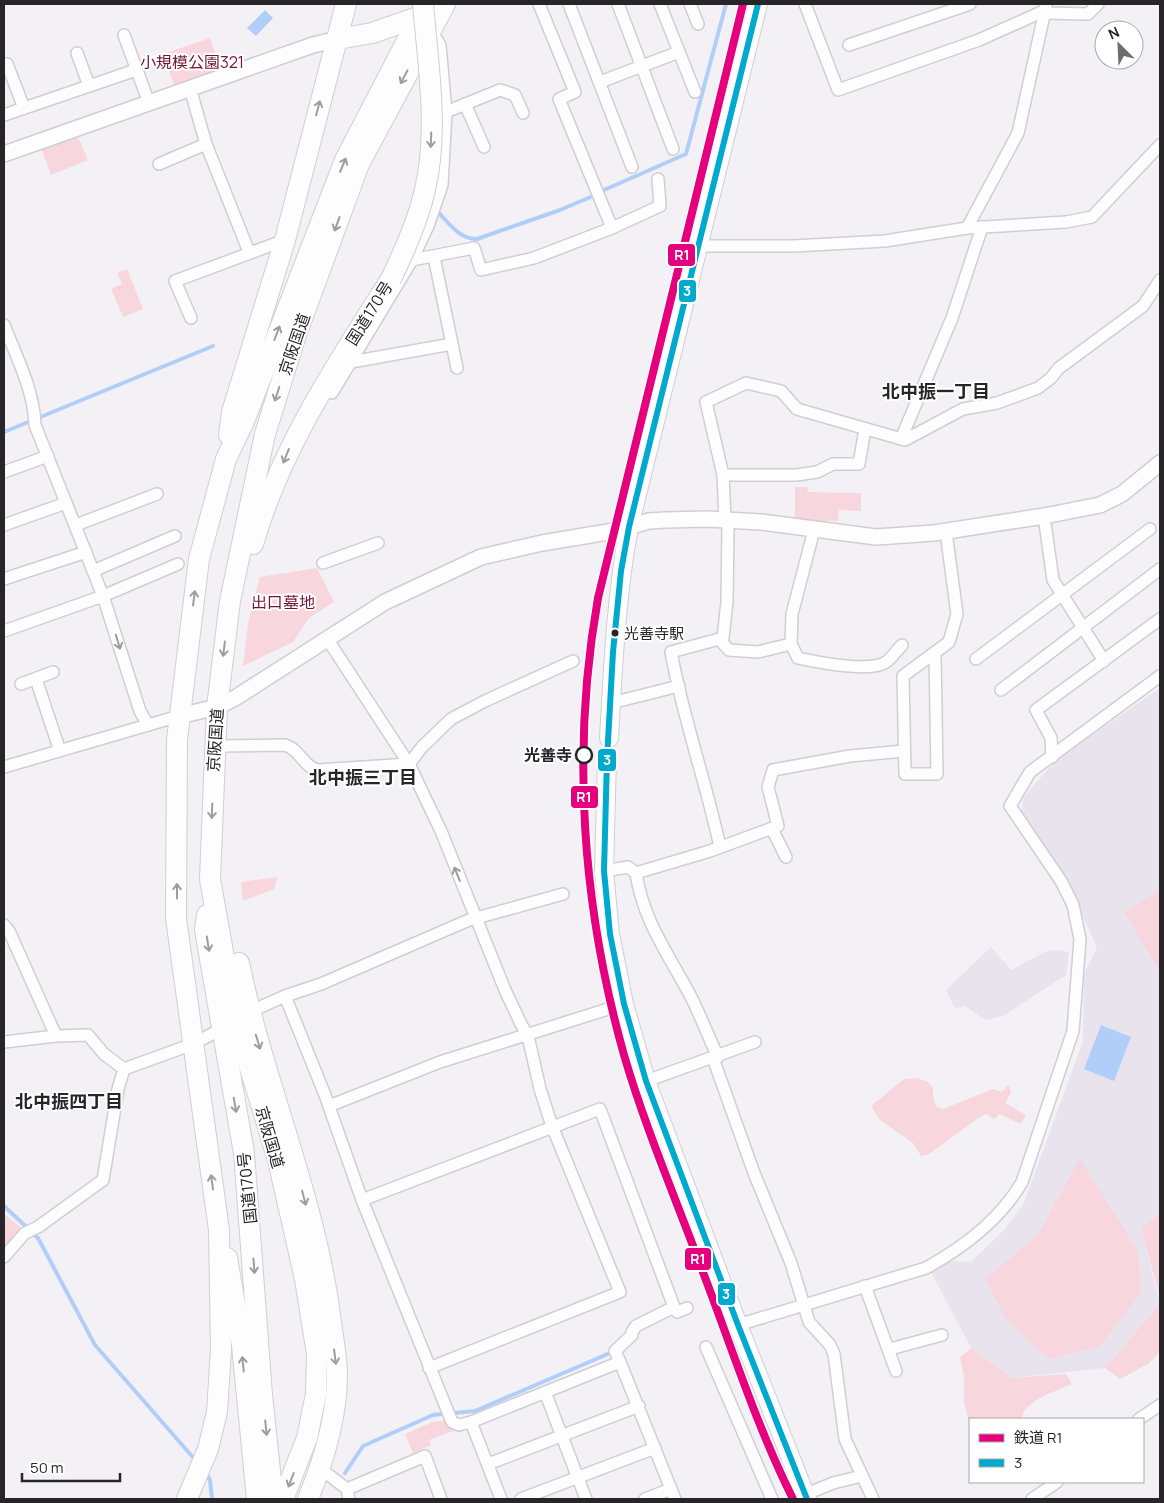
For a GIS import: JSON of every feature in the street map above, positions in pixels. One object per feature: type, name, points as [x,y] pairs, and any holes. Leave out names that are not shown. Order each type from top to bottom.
[{"type":"highway","points":[[344,38],[346,4]]},
{"type":"highway","points":[[226,459],[232,412],[285,240],[308,146],[357,4]]},
{"type":"highway","points":[[344,38],[372,33],[434,10]]},
{"type":"highway","name":"国道170号","points":[[230,601],[240,588],[257,530],[292,442],[328,378],[391,279],[411,238],[425,190],[431,141],[429,82],[434,10]]},
{"type":"highway","name":"京阪国道","points":[[187,1499],[208,1449],[217,1412],[221,1350],[219,1230],[176,918],[179,716],[199,558],[226,459],[245,419],[345,160],[434,10]]},
{"type":"highway","name":"京阪国道","points":[[283,1499],[307,1438],[316,1394],[317,1354],[305,1279],[278,1160],[235,1020],[210,879],[217,707],[230,601],[265,434],[296,335],[359,164],[434,10]]},
{"type":"highway","points":[[235,1020],[305,1199],[326,1285],[337,1374],[332,1422],[321,1469],[308,1499]]},
{"type":"highway","name":"国道170号","points":[[235,1020],[262,1395],[273,1499]]},
{"type":"highway","name":"国道170号","points":[[219,1230],[231,1275],[242,1345],[257,1499]]},
{"type":"main road","points":[[609,738],[612,652],[621,571],[629,527],[758,4]]},
{"type":"main road","points":[[607,759],[604,871],[610,934],[624,1004],[646,1082],[805,1497]]},
{"type":"street","points":[[538,4],[575,92],[560,99],[612,228]]},
{"type":"street","points":[[569,4],[632,167]]},
{"type":"street","points":[[618,4],[673,149]]},
{"type":"street","points":[[660,4],[695,92]]},
{"type":"street","points":[[690,4],[698,24]]},
{"type":"street","points":[[805,4],[838,90],[979,40],[1045,9],[1088,14],[1098,4]]},
{"type":"street","points":[[849,45],[952,12],[970,4]]},
{"type":"street","points":[[967,228],[1018,133],[1045,9]]},
{"type":"street","points":[[332,393],[412,260],[428,226],[442,185],[446,112],[440,45],[434,10]]},
{"type":"street","points":[[124,35],[149,103]]},
{"type":"street","points":[[4,154],[313,45],[344,38]]},
{"type":"street","points":[[600,82],[679,52]]},
{"type":"street","points":[[77,53],[89,86]]},
{"type":"street","points":[[4,65],[7,64],[24,108]]},
{"type":"street","points":[[4,115],[136,70]]},
{"type":"street","points":[[190,88],[206,144],[249,252]]},
{"type":"street","points":[[446,112],[500,90],[515,95],[522,113]]},
{"type":"street","points":[[465,104],[484,147]]},
{"type":"street","points":[[159,164],[206,144]]},
{"type":"street","points":[[698,246],[793,246],[876,241],[967,228],[1066,222],[1092,217],[1160,145]]},
{"type":"street","points":[[412,260],[474,248],[481,270],[534,258],[612,228],[660,206],[658,179]]},
{"type":"street","points":[[901,439],[952,318],[982,227]]},
{"type":"street","points":[[191,318],[175,282],[249,252],[285,240]]},
{"type":"street","points":[[434,256],[457,368]]},
{"type":"street","points":[[720,847],[710,798],[692,745],[671,652],[722,638],[725,620],[727,524],[723,475],[706,402],[746,383],[781,391],[797,409],[905,440],[963,409],[1016,397],[1038,388],[1051,378],[1059,368],[1143,306],[1160,280]]},
{"type":"street","points":[[4,325],[6,340],[35,411],[35,424],[103,596],[140,711],[148,726]]},
{"type":"street","points":[[351,362],[452,344]]},
{"type":"street","points":[[723,475],[796,475],[818,472],[833,464],[859,464],[865,429]]},
{"type":"street","points":[[4,472],[48,456]]},
{"type":"street","points":[[4,774],[8,765],[217,707],[247,691],[385,602],[481,556],[629,527],[649,521],[784,525],[876,537],[946,532],[1100,505],[1122,494],[1160,464]]},
{"type":"street","points":[[76,525],[158,494]]},
{"type":"street","points":[[4,524],[66,503]]},
{"type":"street","points":[[1044,516],[1053,580],[1104,661]]},
{"type":"street","points":[[976,658],[1150,529]]},
{"type":"street","points":[[814,530],[792,614],[791,644],[798,658],[827,665],[876,666],[886,662],[902,645]]},
{"type":"street","points":[[935,653],[937,774],[905,774],[903,676],[949,642],[956,614],[946,532]]},
{"type":"street","points":[[93,571],[176,536]]},
{"type":"street","points":[[323,563],[378,543]]},
{"type":"street","points":[[4,579],[86,552]]},
{"type":"street","points":[[4,631],[103,596],[178,564]]},
{"type":"street","points":[[1002,690],[1160,569]]},
{"type":"street","points":[[1052,757],[1050,738],[1036,710],[1160,618]]},
{"type":"street","points":[[718,639],[729,650],[758,652],[791,644]]},
{"type":"street","points":[[328,640],[408,764],[441,831],[505,990],[528,1036],[540,1089],[552,1126],[620,1292],[429,1368]]},
{"type":"street","points":[[214,746],[284,745],[294,748],[310,768],[318,770],[408,764],[451,720],[486,701],[573,661]]},
{"type":"street","points":[[21,684],[53,672]]},
{"type":"street","points":[[738,1325],[926,1268],[949,1255],[992,1222],[1011,1201],[1022,1182],[1073,1031],[1080,939],[1073,905],[1061,881],[1010,806],[1030,772],[1160,676]]},
{"type":"street","points":[[36,679],[60,751]]},
{"type":"street","points":[[611,703],[679,686]]},
{"type":"street","points":[[636,873],[720,847],[778,826],[768,787],[773,770],[850,756],[904,751]]},
{"type":"street","points":[[772,829],[786,857]]},
{"type":"street","points":[[604,871],[628,867],[636,873],[640,898],[659,942],[690,995],[716,1058],[806,1305],[812,1329],[830,1345],[834,1354],[846,1439],[873,1499]]},
{"type":"street","points":[[124,1069],[193,1044],[235,1020],[285,996],[321,984],[477,919],[563,894]]},
{"type":"street","points":[[4,925],[9,931],[56,1036]]},
{"type":"street","points":[[285,996],[329,1106],[362,1200],[452,1422],[458,1425],[471,1422],[620,1362]]},
{"type":"street","points":[[329,1106],[440,1062],[528,1036],[624,1004]]},
{"type":"street","points":[[4,1042],[56,1036],[88,1036],[104,1054],[124,1069]]},
{"type":"street","points":[[646,1082],[716,1058],[755,1042]]},
{"type":"street","points":[[4,1257],[25,1233],[38,1227],[103,1180],[118,1089],[124,1069]]},
{"type":"street","points":[[362,1200],[600,1109],[674,1307],[677,1312],[687,1308]]},
{"type":"street","points":[[864,1286],[890,1349],[896,1371]]},
{"type":"street","points":[[644,1499],[673,1494],[639,1406],[615,1352],[632,1335],[636,1326],[674,1307]]},
{"type":"street","points":[[890,1349],[942,1335]]},
{"type":"street","points":[[706,1347],[772,1499]]},
{"type":"street","points":[[545,1392],[586,1499]]},
{"type":"street","points":[[1140,1418],[1160,1405]]},
{"type":"street","points":[[488,1464],[639,1406]]},
{"type":"street","points":[[471,1422],[501,1499]]},
{"type":"street","points":[[521,1499],[655,1448]]},
{"type":"street","points":[[321,1469],[348,1494],[425,1456],[441,1499]]},
{"type":"street","points":[[805,1497],[833,1483],[862,1476]]},
{"type":"street","points":[[1032,1499],[1056,1483]]},
{"type":"shaded area","points":[[1160,688],[1160,1213],[1141,1229],[1160,1304],[1105,1368],[1012,1378],[971,1348],[931,1272],[953,1261],[971,1262],[1005,1229],[1024,1203],[1083,1041],[1084,974],[1097,948],[1066,878],[1022,812],[1023,798],[1056,760]]},
{"type":"shaded area","points":[[991,947],[1011,970],[1047,951],[1059,950],[1069,953],[1066,975],[1003,1016],[985,1020],[965,1006],[955,1008],[946,990]]},
{"type":"green space","name":"小規模公園321","points":[[210,38],[221,70],[174,85],[163,54]]},
{"type":"green space","points":[[72,137],[79,139],[88,160],[51,175],[41,148]]},
{"type":"green space","points":[[127,269],[143,309],[123,317],[111,289],[122,284],[117,273]]},
{"type":"green space","points":[[795,487],[807,487],[808,492],[861,493],[861,511],[839,510],[838,521],[795,521]]},
{"type":"green space","name":"出口墓地","points":[[317,568],[334,602],[309,618],[293,642],[243,666],[248,623],[260,577]]},
{"type":"green space","points":[[278,877],[274,889],[243,901],[241,882]]},
{"type":"green space","points":[[1160,890],[1160,971],[1124,912]]},
{"type":"green space","points":[[917,1078],[928,1082],[933,1088],[933,1097],[937,1107],[943,1109],[993,1089],[1001,1092],[1009,1085],[1011,1093],[1005,1103],[1026,1115],[1021,1124],[999,1114],[994,1119],[986,1114],[929,1154],[921,1156],[913,1143],[880,1120],[871,1106],[904,1079]]},
{"type":"green space","points":[[1080,1159],[1138,1251],[1141,1293],[1099,1347],[1049,1359],[1009,1323],[985,1280],[1039,1233]]},
{"type":"green space","points":[[1160,1213],[1160,1298],[1141,1229]]},
{"type":"green space","points":[[4,1214],[24,1230],[4,1249]]},
{"type":"green space","points":[[1160,1304],[1160,1352],[1148,1364],[1120,1379],[1105,1368]]},
{"type":"green space","points":[[971,1348],[1012,1378],[1066,1374],[1072,1384],[1035,1401],[1024,1412],[1021,1418],[969,1418],[969,1421],[964,1403],[964,1377],[960,1357]]},
{"type":"green space","points":[[449,1420],[453,1431],[429,1440],[431,1445],[413,1453],[405,1434],[432,1422]]},
{"type":"water","points":[[265,10],[273,18],[256,36],[247,28]]},
{"type":"water","points":[[1101,1025],[1131,1037],[1114,1081],[1084,1069]]},
{"type":"waterway","points":[[604,190],[686,154],[726,4]]},
{"type":"waterway","points":[[437,211],[465,237],[477,239],[560,210],[593,196]]},
{"type":"waterway","points":[[4,432],[213,346]]},
{"type":"waterway","points":[[4,1206],[38,1238],[95,1345],[197,1462]]},
{"type":"waterway","points":[[345,1473],[363,1446],[433,1415],[475,1411],[610,1353]]},
{"type":"waterway","points":[[206,1473],[210,1480],[212,1499]]},
{"type":"rail line","name":"R1","points":[[743,4],[598,598],[590,655],[583,770],[585,828],[598,942],[624,1055],[651,1135],[756,1414],[793,1499]]},
{"type":"transit line","name":"3","points":[[758,4],[629,527],[621,571],[613,652],[607,759],[604,871],[610,934],[624,1004],[646,1081],[738,1325],[807,1499]]},
{"type":"place","name":"光善寺駅","points":[[615,633]]},
{"type":"place","name":"光善寺","points":[[584,755]]},
{"type":"district","name":"北中振一丁目","points":[[936,391]]},
{"type":"district","name":"北中振三丁目","points":[[363,777]]},
{"type":"district","name":"北中振四丁目","points":[[69,1101]]}]
